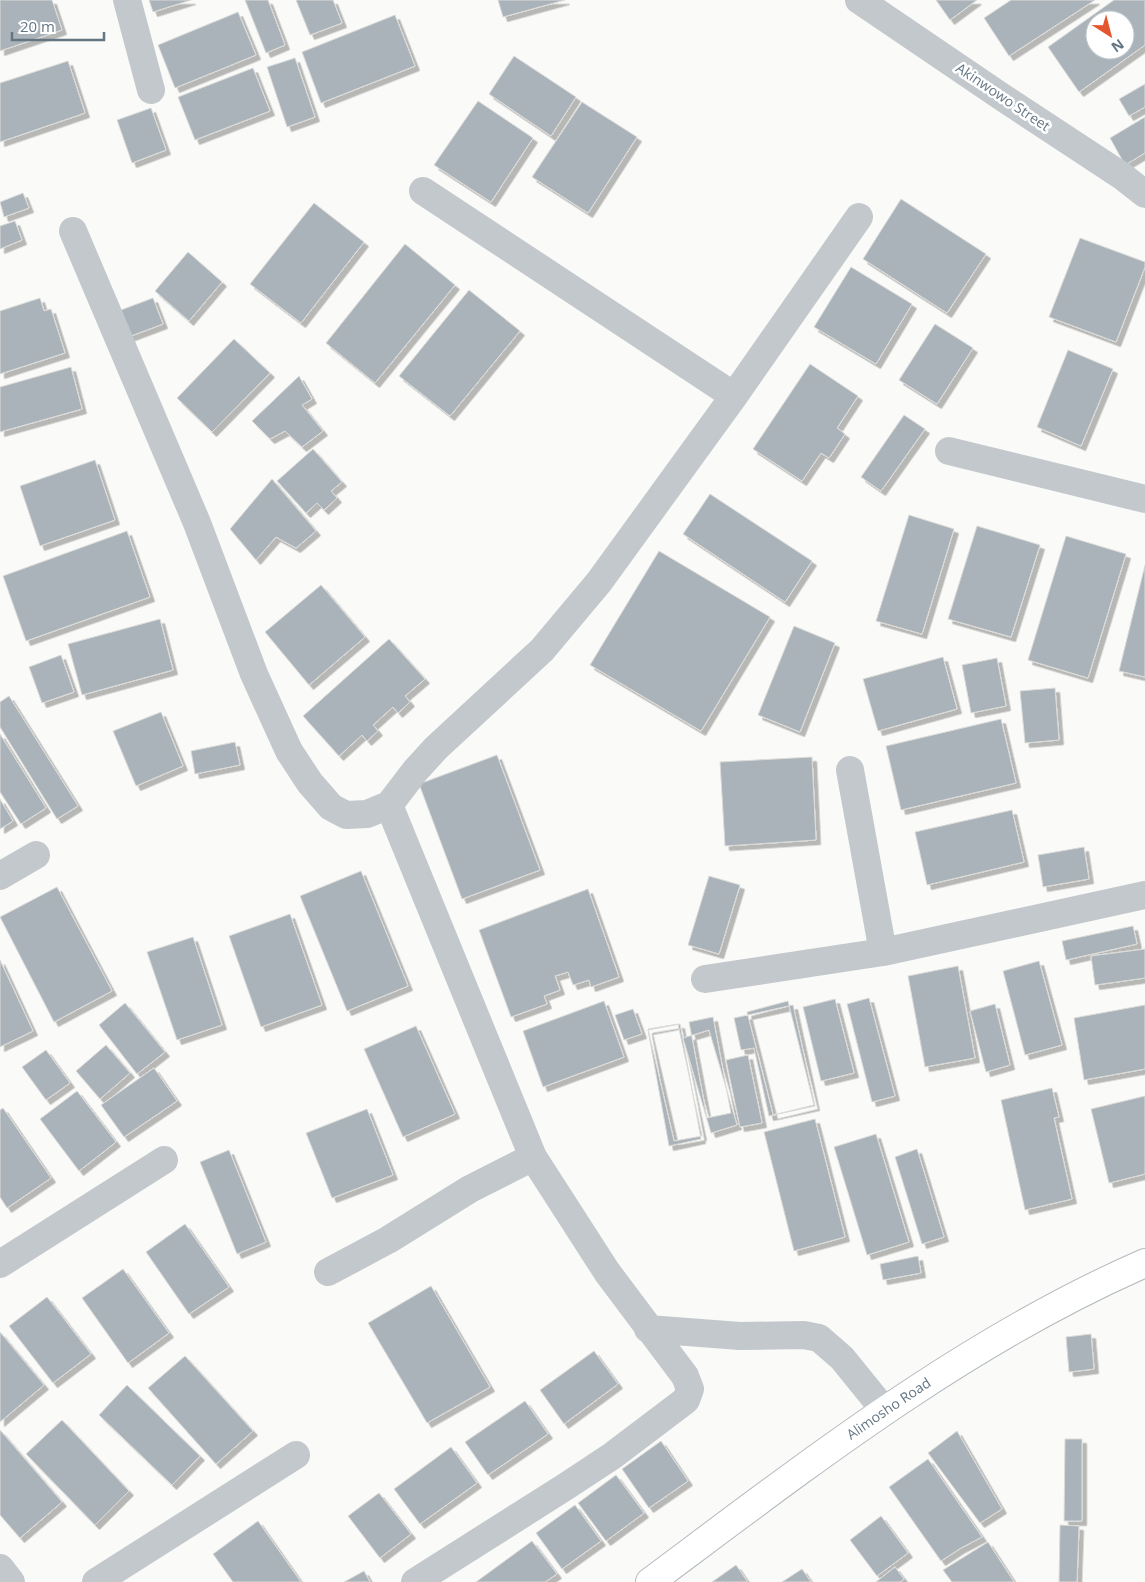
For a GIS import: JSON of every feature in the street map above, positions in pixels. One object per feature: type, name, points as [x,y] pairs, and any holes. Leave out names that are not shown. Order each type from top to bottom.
[{"type":"main road","name":"Alimosho Road","points":[[650,1582],[756,1502],[885,1411],[1014,1329],[1145,1263]]},
{"type":"street","points":[[126,0],[151,90]]},
{"type":"street","name":"Akinwowo Street","points":[[859,0],[1099,160],[1145,194]]},
{"type":"street","points":[[423,191],[734,396]]},
{"type":"street","points":[[73,231],[198,523],[254,674],[289,750],[310,783],[331,807],[346,815],[367,814],[389,805],[415,771],[436,748],[542,650],[599,582],[734,396],[859,217]]},
{"type":"street","points":[[950,451],[1145,499]]},
{"type":"street","points":[[850,770],[883,952]]},
{"type":"street","points":[[389,805],[533,1157],[607,1272],[685,1376],[690,1389],[686,1400],[612,1456],[415,1582]]},
{"type":"street","points":[[0,876],[36,855]]},
{"type":"street","points":[[704,979],[883,952],[1145,895]]},
{"type":"street","points":[[328,1272],[388,1240],[470,1189],[533,1157]]},
{"type":"street","points":[[0,1264],[164,1160]]},
{"type":"street","points":[[648,1329],[740,1336],[804,1335],[819,1338],[842,1358],[885,1411]]},
{"type":"street","points":[[96,1582],[296,1455]]},
{"type":"street","points":[[0,1568],[10,1582]]},
{"type":"building","points":[[0,0],[52,0],[62,30],[0,51]]},
{"type":"building","points":[[149,0],[191,0],[153,12]]},
{"type":"building","points":[[245,0],[268,0],[285,45],[266,53]]},
{"type":"building","points":[[296,0],[333,0],[342,23],[310,35]]},
{"type":"building","points":[[498,0],[565,0],[503,17]]},
{"type":"building","points":[[936,0],[977,0],[950,20]]},
{"type":"building","points":[[1011,0],[1095,0],[1009,56],[984,18]]},
{"type":"building","points":[[1114,0],[1145,0],[1145,45],[1135,52],[1135,10],[1100,10]]},
{"type":"building","points":[[238,12],[256,55],[175,88],[158,45]]},
{"type":"building","points":[[395,15],[415,66],[321,103],[302,52]]},
{"type":"building","points":[[1085,21],[1085,60],[1124,60],[1079,92],[1048,47]]},
{"type":"building","points":[[514,56],[576,97],[551,136],[489,94]]},
{"type":"building","points":[[295,58],[315,117],[287,127],[267,67]]},
{"type":"building","points":[[68,61],[85,113],[0,142],[0,83]]},
{"type":"building","points":[[253,68],[270,111],[195,140],[178,97]]},
{"type":"building","points":[[1145,84],[1145,107],[1129,116],[1119,99]]},
{"type":"building","points":[[478,101],[533,138],[491,202],[434,165]]},
{"type":"building","points":[[582,102],[637,137],[588,213],[532,177]]},
{"type":"building","points":[[151,108],[166,150],[132,163],[117,120]]},
{"type":"building","points":[[1145,117],[1145,153],[1125,165],[1110,138]]},
{"type":"building","points":[[23,193],[29,208],[4,217],[0,202]]},
{"type":"building","points":[[901,199],[986,254],[947,313],[863,259]]},
{"type":"building","points":[[314,203],[364,242],[301,323],[250,284]]},
{"type":"building","points":[[15,221],[22,240],[0,249],[0,226]]},
{"type":"building","points":[[1080,238],[1145,262],[1145,267],[1116,342],[1049,317]]},
{"type":"building","points":[[405,244],[455,285],[375,383],[326,343]]},
{"type":"building","points":[[188,252],[222,282],[189,321],[155,291]]},
{"type":"building","points":[[851,267],[912,304],[876,364],[814,327]]},
{"type":"building","points":[[469,290],[520,331],[450,416],[399,376]]},
{"type":"building","points":[[40,298],[44,311],[51,309],[65,353],[0,374],[0,311]]},
{"type":"building","points":[[153,298],[163,324],[123,339],[113,313]]},
{"type":"building","points":[[935,324],[973,348],[937,404],[899,380]]},
{"type":"building","points":[[234,339],[270,373],[212,432],[177,398]]},
{"type":"building","points":[[1068,350],[1113,369],[1081,446],[1037,427]]},
{"type":"building","points":[[810,364],[858,396],[837,428],[845,434],[829,458],[821,453],[802,481],[753,449]]},
{"type":"building","points":[[71,367],[82,409],[0,432],[0,387]]},
{"type":"building","points":[[299,376],[312,399],[302,405],[323,431],[302,447],[285,431],[270,439],[252,421]]},
{"type":"building","points":[[904,415],[925,429],[881,491],[861,477]]},
{"type":"building","points":[[313,449],[342,482],[331,491],[337,498],[324,510],[317,503],[306,513],[277,481]]},
{"type":"building","points":[[95,460],[115,520],[40,546],[20,486]]},
{"type":"building","points":[[272,479],[316,531],[296,548],[276,537],[256,560],[230,529]]},
{"type":"building","points":[[710,494],[812,561],[785,602],[683,534]]},
{"type":"building","points":[[909,515],[954,529],[922,634],[876,621]]},
{"type":"building","points":[[977,526],[1040,545],[1011,637],[948,619]]},
{"type":"building","points":[[127,531],[150,597],[26,641],[3,576]]},
{"type":"building","points":[[1066,536],[1126,554],[1088,678],[1028,660]]},
{"type":"building","points":[[659,551],[770,617],[701,731],[590,665]]},
{"type":"building","points":[[1145,565],[1145,677],[1119,671]]},
{"type":"building","points":[[321,585],[365,637],[309,685],[265,632]]},
{"type":"building","points":[[160,619],[173,670],[82,695],[68,644]]},
{"type":"building","points":[[794,626],[835,643],[800,732],[758,715]]},
{"type":"building","points":[[389,639],[425,679],[405,696],[410,702],[398,713],[393,707],[373,725],[378,731],[367,741],[362,735],[339,756],[303,716]]},
{"type":"building","points":[[61,655],[74,692],[42,703],[29,667]]},
{"type":"building","points":[[943,657],[957,709],[878,731],[863,679]]},
{"type":"building","points":[[997,658],[1006,706],[971,713],[962,665]]},
{"type":"building","points":[[1055,688],[1059,740],[1025,743],[1020,691]]},
{"type":"building","points":[[9,696],[78,806],[57,819],[0,727],[0,702]]},
{"type":"building","points":[[161,712],[183,766],[136,786],[113,731]]},
{"type":"building","points":[[1001,719],[1016,783],[901,810],[886,746]]},
{"type":"building","points":[[0,734],[46,808],[21,824],[0,792]]},
{"type":"building","points":[[235,742],[240,765],[195,774],[191,751]]},
{"type":"building","points":[[497,755],[540,870],[462,899],[419,784]]},
{"type":"building","points":[[812,757],[816,840],[725,846],[720,762]]},
{"type":"building","points":[[0,799],[13,821],[0,829]]},
{"type":"building","points":[[1012,810],[1024,862],[927,885],[915,832]]},
{"type":"building","points":[[1084,847],[1089,879],[1043,887],[1038,855]]},
{"type":"building","points":[[361,871],[408,986],[347,1011],[300,896]]},
{"type":"building","points":[[709,876],[740,885],[719,954],[688,945]]},
{"type":"building","points":[[57,887],[112,991],[54,1022],[0,917]]},
{"type":"building","points":[[588,889],[619,977],[591,987],[589,980],[573,985],[568,972],[555,976],[560,990],[544,996],[547,1004],[511,1017],[479,930]]},
{"type":"building","points":[[290,914],[322,1005],[261,1027],[229,936]]},
{"type":"building","points":[[1133,926],[1137,944],[1066,960],[1062,941]]},
{"type":"building","points":[[193,937],[222,1025],[177,1040],[147,952]]},
{"type":"building","points":[[1145,949],[1145,978],[1095,985],[1091,956]]},
{"type":"building","points":[[0,960],[33,1031],[0,1047]]},
{"type":"building","points":[[1039,961],[1062,1045],[1025,1055],[1003,971]]},
{"type":"building","points":[[958,966],[975,1058],[925,1067],[908,976]]},
{"type":"building","points":[[869,998],[895,1096],[872,1102],[847,1004]]},
{"type":"building","points":[[835,999],[854,1073],[821,1081],[803,1007]]},
{"type":"building","points":[[604,1001],[624,1057],[543,1087],[523,1031]]},
{"type":"building","points":[[788,1001],[814,1105],[773,1115],[747,1012]]},
{"type":"building","points":[[125,1003],[165,1052],[137,1074],[99,1025]]},
{"type":"building","points":[[995,1004],[1010,1065],[986,1072],[970,1011]]},
{"type":"building","points":[[793,1005],[815,1106],[769,1116],[754,1048],[741,1050],[734,1018]]},
{"type":"building","points":[[1145,1005],[1145,1069],[1084,1080],[1074,1018]]},
{"type":"building","points":[[633,1009],[642,1034],[624,1040],[615,1015]]},
{"type":"building","points":[[713,1017],[731,1113],[707,1118],[689,1022]]},
{"type":"building","points":[[678,1024],[702,1136],[674,1141],[648,1029]]},
{"type":"building","points":[[680,1024],[701,1139],[669,1146],[648,1030]]},
{"type":"building","points":[[416,1026],[455,1114],[403,1137],[364,1049]]},
{"type":"building","points":[[709,1030],[737,1125],[711,1133],[683,1038]]},
{"type":"building","points":[[106,1045],[130,1073],[100,1099],[76,1071]]},
{"type":"building","points":[[46,1050],[70,1083],[46,1100],[22,1067]]},
{"type":"building","points":[[748,1055],[762,1123],[740,1127],[726,1060]]},
{"type":"building","points":[[154,1068],[177,1101],[124,1137],[101,1105]]},
{"type":"building","points":[[1052,1088],[1059,1117],[1054,1118],[1072,1199],[1025,1210],[1001,1100]]},
{"type":"building","points":[[77,1091],[116,1142],[79,1171],[40,1119]]},
{"type":"building","points":[[1145,1096],[1145,1174],[1109,1183],[1091,1109]]},
{"type":"building","points":[[3,1108],[51,1178],[7,1208],[0,1197],[0,1110]]},
{"type":"building","points":[[367,1109],[393,1175],[332,1198],[306,1133]]},
{"type":"building","points":[[815,1119],[845,1237],[794,1251],[764,1132]]},
{"type":"building","points":[[876,1134],[909,1242],[867,1255],[834,1147]]},
{"type":"building","points":[[917,1149],[944,1237],[922,1244],[895,1157]]},
{"type":"building","points":[[229,1150],[266,1242],[237,1254],[200,1162]]},
{"type":"building","points":[[185,1224],[229,1287],[189,1314],[146,1252]]},
{"type":"building","points":[[918,1256],[921,1273],[883,1280],[880,1264]]},
{"type":"building","points":[[123,1269],[169,1333],[128,1363],[82,1298]]},
{"type":"building","points":[[431,1286],[490,1387],[427,1423],[368,1323]]},
{"type":"building","points":[[47,1297],[91,1354],[53,1383],[9,1326]]},
{"type":"building","points":[[0,1332],[44,1385],[0,1422]]},
{"type":"building","points":[[1091,1334],[1094,1369],[1069,1372],[1066,1337]]},
{"type":"building","points":[[594,1351],[618,1384],[564,1424],[540,1390]]},
{"type":"building","points":[[185,1356],[253,1431],[216,1464],[148,1388]]},
{"type":"building","points":[[127,1385],[200,1456],[172,1485],[99,1415]]},
{"type":"building","points":[[525,1401],[548,1434],[488,1475],[465,1442]]},
{"type":"building","points":[[62,1420],[129,1491],[95,1525],[26,1454]]},
{"type":"building","points":[[0,1430],[62,1502],[20,1538],[0,1515]]},
{"type":"building","points":[[957,1431],[1002,1509],[980,1523],[928,1453]]},
{"type":"building","points":[[1065,1439],[1082,1439],[1082,1521],[1064,1521]]},
{"type":"building","points":[[661,1441],[688,1481],[649,1508],[622,1469]]},
{"type":"building","points":[[451,1447],[477,1483],[420,1524],[394,1489]]},
{"type":"building","points":[[928,1459],[982,1537],[941,1561],[889,1487]]},
{"type":"building","points":[[616,1475],[644,1513],[606,1541],[578,1503]]},
{"type":"building","points":[[379,1493],[411,1534],[380,1558],[348,1516]]},
{"type":"building","points":[[575,1505],[601,1541],[562,1569],[536,1533]]},
{"type":"building","points":[[881,1516],[908,1553],[877,1576],[850,1540]]},
{"type":"building","points":[[258,1521],[301,1582],[233,1582],[213,1554]]},
{"type":"building","points":[[1060,1525],[1079,1526],[1077,1582],[1059,1582]]},
{"type":"building","points":[[532,1541],[557,1574],[545,1582],[476,1582]]},
{"type":"building","points":[[988,1542],[1014,1582],[952,1582],[943,1570]]},
{"type":"building","points":[[736,1565],[747,1581],[712,1582]]},
{"type":"building","points":[[895,1567],[904,1579],[900,1582],[876,1582]]},
{"type":"building","points":[[802,1569],[811,1582],[782,1582]]},
{"type":"building","points":[[364,1571],[370,1582],[344,1582]]}]
